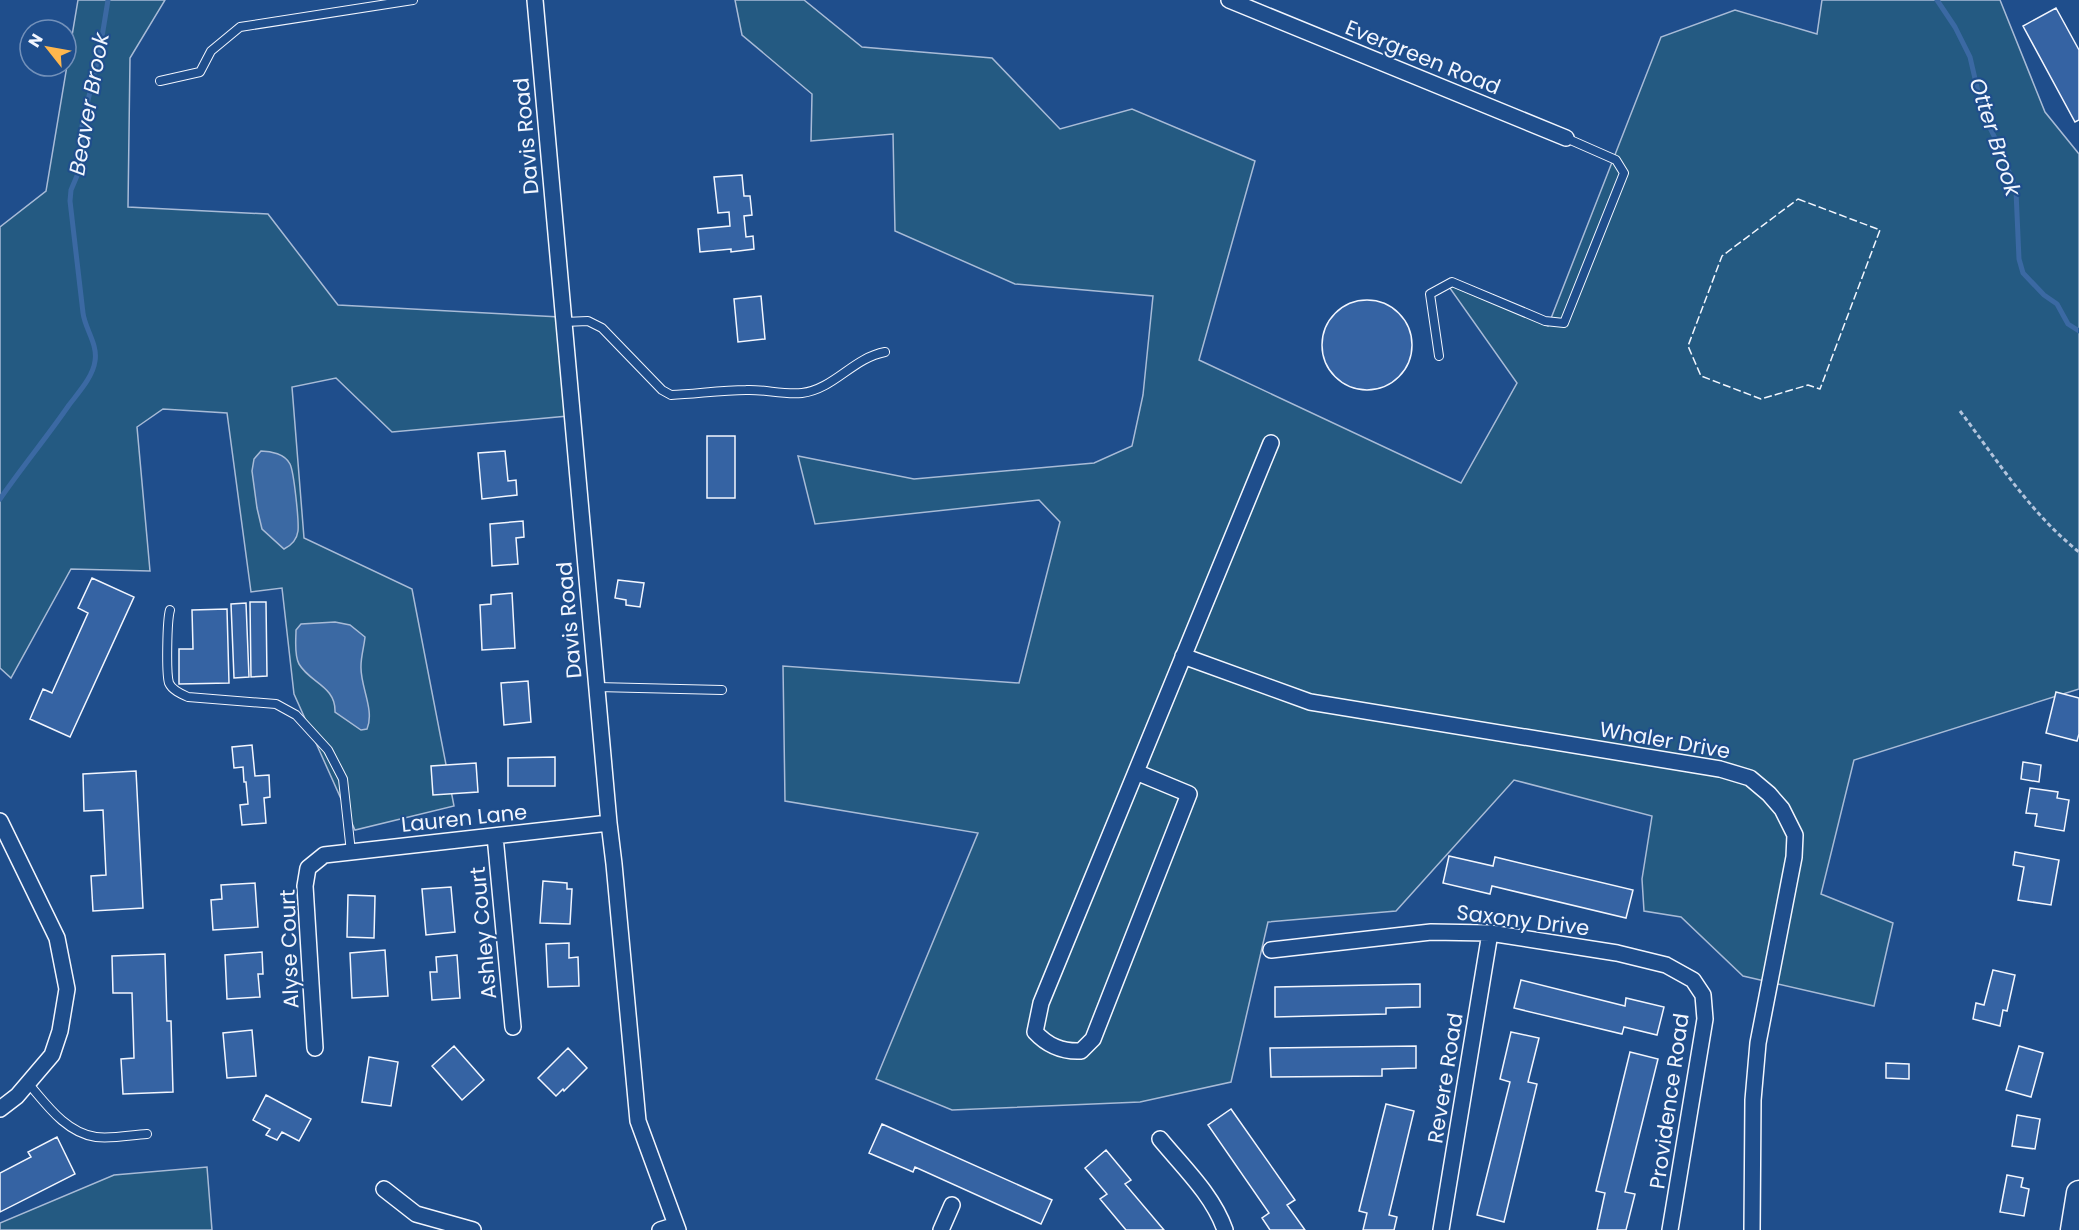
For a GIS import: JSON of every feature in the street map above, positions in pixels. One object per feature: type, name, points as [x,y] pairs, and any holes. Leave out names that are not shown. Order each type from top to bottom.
[{"type":"main road","points":[[2073,1230],[2079,1193]]},
{"type":"street","name":"Davis Road","points":[[535,0],[638,1121],[677,1227]]},
{"type":"street","name":"Evergreen Road","points":[[1229,0],[1566,138]]},
{"type":"street","points":[[1136,772],[1190,794],[1093,1039],[1081,1051],[1067,1052],[1045,1042],[1035,1032],[1041,1003],[1270,442]]},
{"type":"street","name":"Whaler Drive","points":[[1183,656],[1310,702],[1720,769],[1750,778],[1769,794],[1782,808],[1795,835],[1794,857],[1758,1043],[1753,1100],[1752,1230]]},
{"type":"street","points":[[0,821],[57,938],[67,989],[60,1031],[52,1054],[17,1096],[0,1109]]},
{"type":"street","name":"Lauren Lane","points":[[324,855],[609,823]]},
{"type":"street","name":"Ashley Court","points":[[495,836],[513,1027]]},
{"type":"street","name":"Alyse Court","points":[[315,1048],[305,886],[308,868],[324,855]]},
{"type":"street","name":"Saxony Drive","points":[[1270,950],[1431,932],[1490,933],[1627,956],[1666,965],[1694,980]]},
{"type":"street","name":"Revere Road","points":[[1441,1230],[1490,933]]},
{"type":"street","name":"Providence Road","points":[[1670,1230],[1705,1019],[1703,995],[1694,980]]},
{"type":"street","points":[[1160,1139],[1203,1191],[1221,1218],[1225,1230]]},
{"type":"street","points":[[384,1189],[416,1214],[473,1230]]},
{"type":"street","points":[[941,1230],[952,1205]]},
{"type":"street","points":[[660,1230],[677,1227]]},
{"type":"lane","points":[[160,81],[200,72],[211,51],[240,27],[413,0]]},
{"type":"lane","points":[[1439,356],[1430,294],[1452,282],[1545,321],[1564,323],[1624,173],[1616,160],[1566,138]]},
{"type":"lane","points":[[564,322],[588,321],[603,328],[662,390],[671,396],[748,390],[801,393],[822,387],[858,362],[885,352]]},
{"type":"lane","points":[[170,610],[167,621],[169,682],[177,692],[188,697],[276,704],[296,715],[328,750],[343,779],[351,852]]},
{"type":"lane","points":[[597,687],[722,690]]},
{"type":"lane","points":[[28,1083],[57,1116],[79,1133],[98,1137],[147,1134]]},
{"type":"path","points":[[1960,411],[2038,514],[2058,535],[2079,552]]},
{"type":"shaded area","points":[[78,0],[165,0],[130,58],[128,207],[268,214],[338,305],[560,317],[568,416],[392,432],[336,378],[292,387],[304,538],[412,589],[454,806],[355,830],[294,694],[282,588],[251,592],[227,413],[163,409],[137,427],[150,571],[71,569],[11,678],[0,668],[0,227],[46,191],[65,78],[78,78],[78,18],[75,18]]},
{"type":"shaded area","points":[[735,0],[804,0],[862,47],[992,58],[1060,129],[1132,109],[1255,161],[1199,360],[1461,483],[1517,383],[1447,284],[1548,326],[1661,37],[1735,10],[1817,34],[1822,0],[2000,0],[2045,112],[2079,154],[2079,689],[1854,760],[1821,894],[1893,923],[1874,1006],[1743,976],[1681,917],[1644,911],[1642,879],[1652,816],[1514,780],[1396,911],[1268,922],[1231,1082],[1140,1102],[952,1110],[876,1079],[978,833],[785,801],[783,666],[1019,683],[1060,522],[1039,500],[815,524],[798,456],[914,479],[1094,463],[1132,446],[1143,395],[1153,296],[1015,284],[895,231],[893,134],[811,141],[812,94],[742,35]]},
{"type":"shaded area","points":[[261,451],[281,455],[292,469],[298,531],[294,542],[284,549],[262,529],[257,508],[252,471],[254,459]]},
{"type":"shaded area","points":[[335,622],[350,625],[365,637],[361,674],[369,714],[367,729],[361,730],[335,712],[334,703],[327,690],[304,670],[297,660],[296,630],[301,624]]},
{"type":"shaded area","points":[[207,1167],[212,1230],[0,1230],[0,1223],[114,1175]]},
{"type":"building","points":[[2056,8],[2079,50],[2079,120],[2075,122],[2023,26]]},
{"type":"building","points":[[742,175],[744,196],[750,196],[752,215],[744,216],[746,237],[753,236],[754,249],[700,252],[698,229],[730,226],[729,212],[718,213],[714,177]]},
{"type":"building","points":[[761,296],[765,339],[738,342],[734,299]]},
{"type":"building","points":[[1367,300],[1392,308],[1404,320],[1412,345],[1404,370],[1392,382],[1367,390],[1342,382],[1330,370],[1322,345],[1330,320],[1342,308]]},
{"type":"building","points":[[707,436],[735,436],[735,498],[707,498]]},
{"type":"building","points":[[505,451],[508,481],[516,480],[517,495],[482,499],[478,453]]},
{"type":"building","points":[[523,521],[524,537],[516,538],[518,564],[492,566],[490,524]]},
{"type":"building","points":[[92,578],[134,597],[70,737],[30,719],[43,689],[52,693],[88,613],[78,608]]},
{"type":"building","points":[[618,580],[644,583],[640,607],[626,605],[626,600],[615,598]]},
{"type":"building","points":[[512,593],[515,648],[482,650],[480,605],[491,604],[491,595]]},
{"type":"building","points":[[250,602],[266,602],[267,676],[251,677]]},
{"type":"building","points":[[246,603],[249,677],[234,678],[231,604]]},
{"type":"building","points":[[227,609],[229,683],[179,684],[179,649],[193,649],[192,610]]},
{"type":"building","points":[[528,681],[531,722],[504,725],[501,683]]},
{"type":"building","points":[[2056,692],[2079,698],[2077,741],[2046,733]]},
{"type":"building","points":[[252,745],[255,776],[269,775],[270,797],[264,798],[266,823],[242,825],[240,805],[248,804],[246,782],[244,782],[243,767],[234,768],[232,747]]},
{"type":"building","points":[[555,757],[555,786],[508,786],[508,758]]},
{"type":"building","points":[[2023,762],[2041,765],[2039,782],[2021,779]]},
{"type":"building","points":[[476,763],[478,792],[433,795],[431,766]]},
{"type":"building","points":[[136,771],[143,908],[93,911],[91,876],[106,875],[103,810],[84,811],[83,774]]},
{"type":"building","points":[[2030,788],[2058,792],[2057,798],[2069,800],[2064,831],[2035,826],[2037,814],[2026,813]]},
{"type":"building","points":[[2015,852],[2059,860],[2051,905],[2018,900],[2024,867],[2013,865]]},
{"type":"building","points":[[1449,856],[1493,866],[1495,857],[1633,890],[1626,918],[1492,886],[1490,894],[1443,883]]},
{"type":"building","points":[[543,881],[567,883],[567,889],[572,889],[570,924],[540,923]]},
{"type":"building","points":[[255,883],[258,927],[213,930],[211,900],[222,899],[221,885]]},
{"type":"building","points":[[451,887],[455,932],[426,935],[422,889]]},
{"type":"building","points":[[348,895],[375,896],[374,938],[347,937]]},
{"type":"building","points":[[569,943],[569,958],[578,957],[579,986],[548,987],[546,944]]},
{"type":"building","points":[[385,950],[388,996],[352,998],[350,953]]},
{"type":"building","points":[[262,952],[263,974],[258,974],[260,997],[227,999],[225,955]]},
{"type":"building","points":[[165,954],[167,1021],[171,1021],[173,1092],[123,1094],[121,1059],[134,1058],[132,993],[113,993],[112,956]]},
{"type":"building","points":[[457,955],[460,998],[432,1000],[430,972],[437,972],[436,957]]},
{"type":"building","points":[[1993,970],[2015,975],[2007,1011],[2003,1010],[2000,1026],[1973,1019],[1976,1003],[1984,1005]]},
{"type":"building","points":[[1521,980],[1625,1006],[1626,998],[1664,1007],[1657,1035],[1624,1027],[1622,1034],[1514,1008]]},
{"type":"building","points":[[1420,984],[1420,1007],[1386,1008],[1386,1014],[1275,1017],[1275,987]]},
{"type":"building","points":[[252,1030],[256,1076],[227,1078],[223,1033]]},
{"type":"building","points":[[1511,1032],[1539,1038],[1528,1082],[1537,1084],[1504,1222],[1477,1215],[1510,1082],[1500,1079]]},
{"type":"building","points":[[454,1046],[484,1080],[462,1100],[432,1066]]},
{"type":"building","points":[[1416,1046],[1416,1068],[1382,1069],[1382,1076],[1271,1077],[1270,1048]]},
{"type":"building","points":[[2019,1046],[2043,1053],[2031,1097],[2006,1090]]},
{"type":"building","points":[[568,1048],[587,1068],[556,1096],[538,1078]]},
{"type":"building","points":[[1630,1052],[1658,1059],[1625,1192],[1635,1194],[1626,1230],[1597,1230],[1605,1193],[1596,1191]]},
{"type":"building","points":[[369,1057],[398,1062],[391,1106],[362,1102]]},
{"type":"building","points":[[1886,1063],[1909,1064],[1909,1079],[1886,1078]]},
{"type":"building","points":[[266,1095],[311,1119],[299,1141],[282,1132],[277,1140],[266,1135],[270,1129],[253,1120]]},
{"type":"building","points":[[1386,1104],[1414,1111],[1389,1215],[1397,1217],[1394,1230],[1363,1230],[1367,1213],[1359,1211]]},
{"type":"building","points":[[1231,1109],[1295,1200],[1287,1205],[1305,1230],[1270,1230],[1262,1218],[1269,1213],[1208,1125]]},
{"type":"building","points":[[2017,1115],[2040,1119],[2035,1149],[2012,1146]]},
{"type":"building","points":[[882,1124],[1052,1200],[1041,1224],[915,1167],[913,1172],[869,1153]]},
{"type":"building","points":[[57,1137],[75,1174],[0,1212],[0,1173],[31,1157],[28,1152]]},
{"type":"building","points":[[1106,1150],[1131,1180],[1125,1184],[1164,1230],[1126,1230],[1100,1199],[1107,1194],[1085,1168]]},
{"type":"building","points":[[2007,1175],[2023,1178],[2021,1187],[2029,1189],[2024,1216],[2000,1212]]},
{"type":"waterway","name":"Beaver Brook","points":[[0,499],[85,384],[94,367],[95,349],[83,313],[70,201],[71,190],[82,164],[82,126],[100,49],[108,0]]},
{"type":"waterway","name":"Otter Brook","points":[[1937,0],[1955,27],[1970,57],[1982,109],[2002,152],[2016,191],[2019,259],[2023,273],[2044,295],[2057,304],[2068,324],[2079,331]]},
{"type":"fence","points":[[1798,199],[1880,230],[1820,389],[1808,385],[1761,399],[1701,376],[1688,346],[1722,256],[1798,199]]}]
